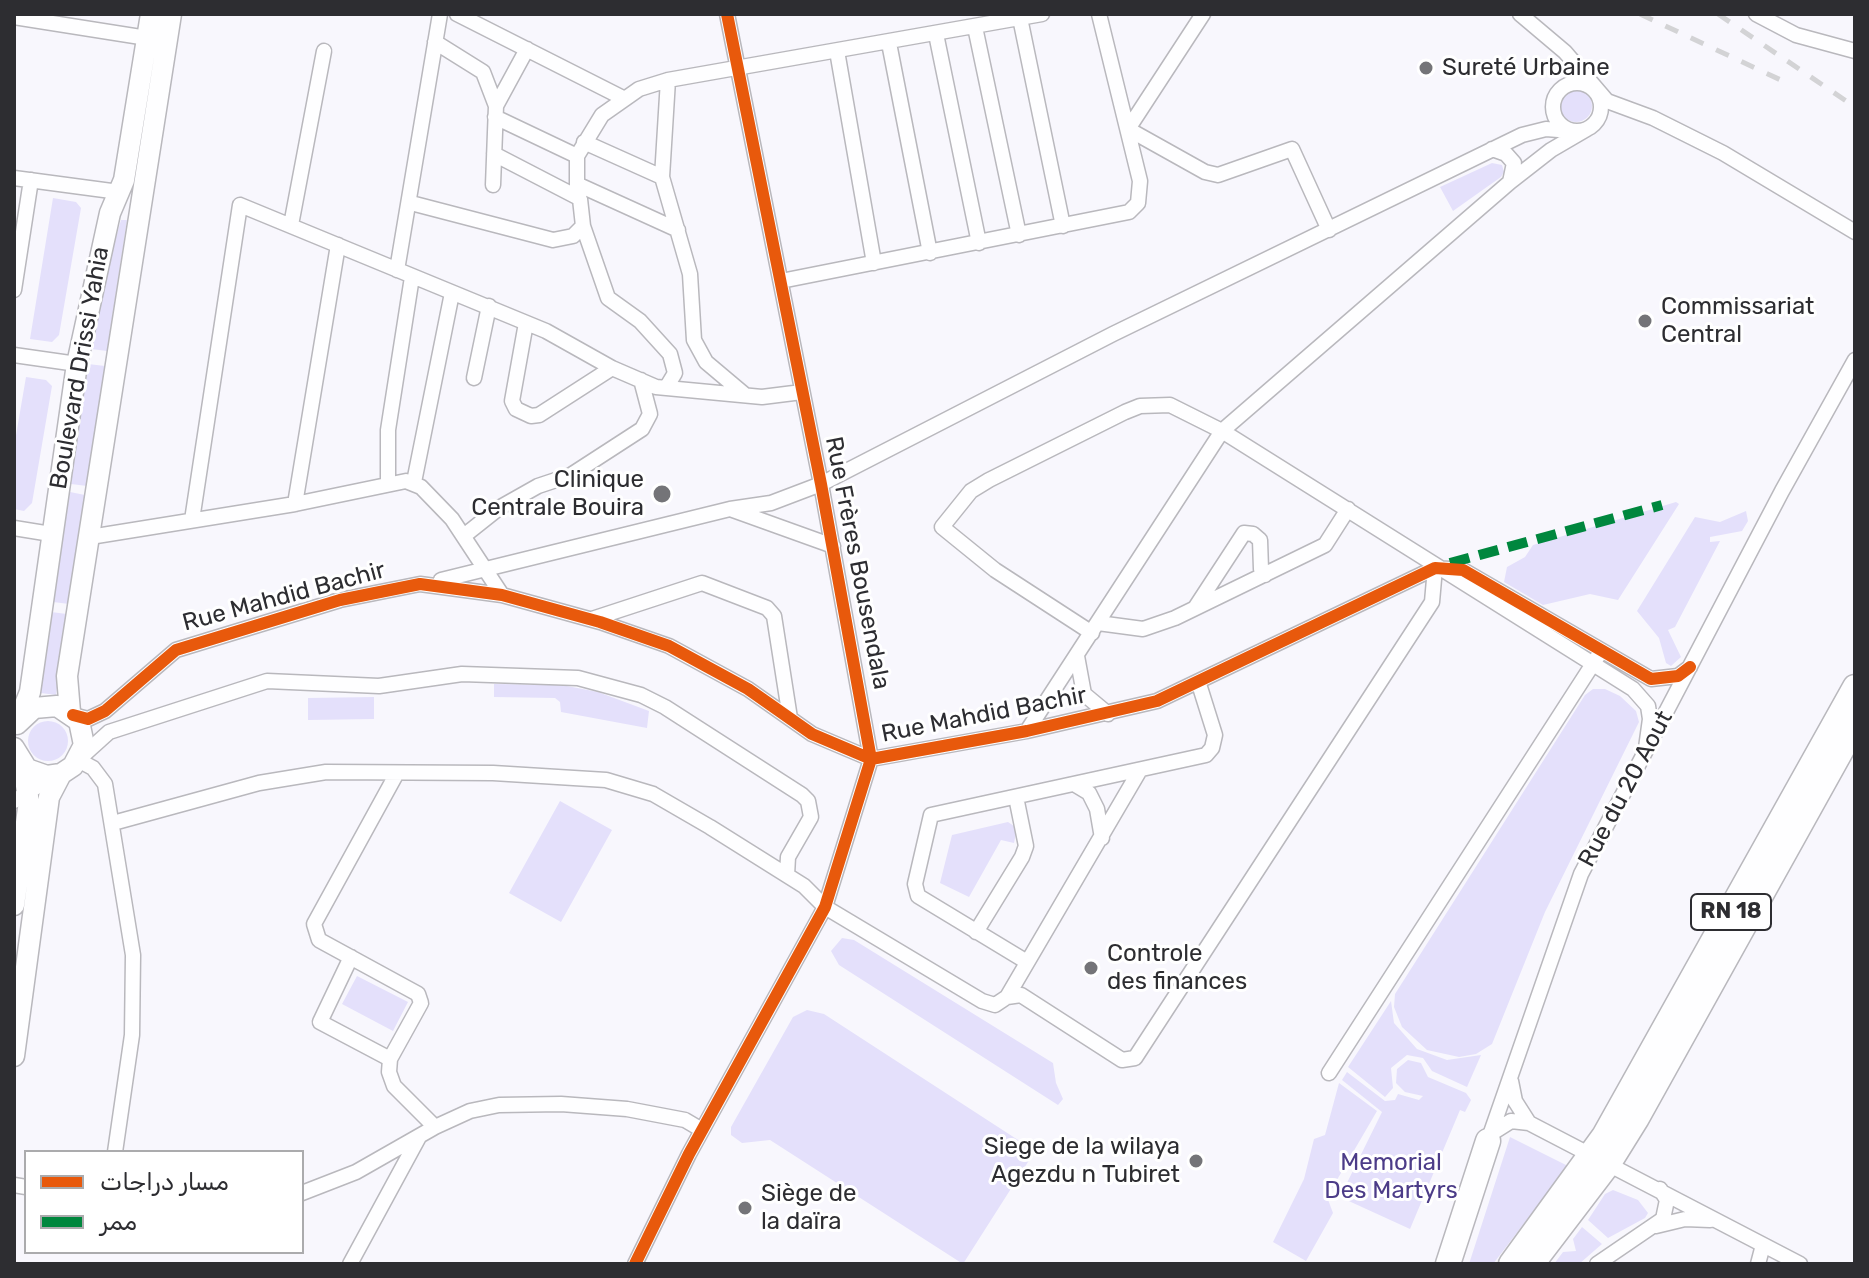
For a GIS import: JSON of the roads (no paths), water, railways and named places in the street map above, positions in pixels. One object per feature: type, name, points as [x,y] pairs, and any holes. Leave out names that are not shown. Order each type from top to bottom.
[{"type":"main road","name":"Boulevard Drissi Yahia","points":[[16,729],[30,692],[51,534],[93,278],[124,180],[151,14]]},
{"type":"main road","name":"Boulevard Drissi Yahia","points":[[78,760],[84,737],[72,714],[67,676],[171,14]]},
{"type":"main road","name":"RN 18","points":[[1532,1264],[1601,1151],[1855,687]]},
{"type":"main road","points":[[16,729],[27,712],[41,706],[57,706],[72,714]]},
{"type":"main road","name":"RN 18","points":[[1511,1264],[1601,1151],[1637,1118],[1855,726]]},
{"type":"main road","points":[[18,756],[40,775],[57,775]]},
{"type":"main road","points":[[14,905],[18,756]]},
{"type":"main road","points":[[14,1056],[49,797],[57,775],[78,760]]},
{"type":"main road","points":[[1448,1264],[1488,1141]]},
{"type":"street","points":[[397,270],[411,203],[440,14]]},
{"type":"street","points":[[457,14],[623,98]]},
{"type":"street","name":"Rue Frères Bousendala","points":[[635,1264],[702,1130],[825,907],[871,759],[833,546],[727,14]]},
{"type":"street","points":[[666,388],[675,373],[670,354],[640,321],[608,298],[583,226],[578,191],[580,149],[602,115],[623,98],[668,80],[1042,14]]},
{"type":"street","points":[[781,281],[1115,218],[1129,212],[1138,203],[1140,181],[1099,14]]},
{"type":"street","points":[[1128,129],[1203,14]]},
{"type":"street","points":[[1027,731],[1222,431],[1510,182],[1553,148],[1590,127],[1601,102],[1593,88],[1565,52],[1520,14]]},
{"type":"street","points":[[1756,14],[1796,35],[1855,51]]},
{"type":"street","points":[[14,17],[147,38]]},
{"type":"street","points":[[1020,18],[1063,226]]},
{"type":"street","points":[[975,27],[1019,235]]},
{"type":"street","points":[[936,34],[979,243]]},
{"type":"street","points":[[435,42],[483,72],[496,112],[493,185]]},
{"type":"street","points":[[889,43],[930,253]]},
{"type":"street","points":[[496,112],[527,49]]},
{"type":"street","points":[[291,225],[324,51]]},
{"type":"street","points":[[837,51],[874,263]]},
{"type":"street","points":[[1522,135],[1552,106],[1563,86],[1568,67],[1565,52]]},
{"type":"street","points":[[668,80],[662,177],[690,274],[694,340],[706,362],[744,394]]},
{"type":"street","points":[[1563,86],[1578,82],[1593,88],[1607,101],[1653,118],[1723,153],[1855,232]]},
{"type":"street","points":[[1552,106],[1557,122],[1571,131]]},
{"type":"street","points":[[496,112],[580,149],[662,177]]},
{"type":"street","points":[[420,584],[484,571],[730,509],[771,503],[821,484],[1113,334],[1522,135],[1546,129],[1571,131],[1632,112]]},
{"type":"street","points":[[1128,129],[1205,172],[1218,175],[1292,149],[1329,230]]},
{"type":"street","points":[[1546,129],[1559,137],[1553,148]]},
{"type":"street","points":[[1492,149],[1506,154],[1514,163],[1510,182]]},
{"type":"street","points":[[494,154],[678,230]]},
{"type":"street","points":[[14,178],[119,192]]},
{"type":"street","points":[[14,290],[31,180]]},
{"type":"street","points":[[411,203],[553,240],[573,236],[583,226]]},
{"type":"street","points":[[192,520],[240,205],[489,306],[641,380],[666,388],[762,397],[802,392]]},
{"type":"street","points":[[295,504],[338,245]]},
{"type":"street","points":[[388,484],[388,430],[412,277]]},
{"type":"street","points":[[414,482],[452,293]]},
{"type":"street","points":[[474,378],[489,306]]},
{"type":"street","points":[[526,323],[512,401],[516,409],[531,416],[539,415],[612,368]]},
{"type":"street","points":[[14,355],[77,364]]},
{"type":"street","name":"Rue du 20 Aout","points":[[1488,1141],[1581,874],[1855,360]]},
{"type":"street","points":[[465,535],[499,508],[538,486],[581,470],[642,429],[650,414],[641,380]]},
{"type":"street","points":[[1837,390],[1854,381]]},
{"type":"street","points":[[1348,509],[1325,545],[1195,609],[1143,629],[1095,628],[995,570],[942,527],[971,491],[989,480],[1140,406],[1170,405],[1184,409],[1222,431],[1348,509],[1435,568],[1597,658],[1658,681],[1666,688],[1669,706]]},
{"type":"street","points":[[90,537],[414,482],[437,502],[465,535],[484,571],[502,595]]},
{"type":"street","points":[[730,509],[833,546]]},
{"type":"street","points":[[14,528],[51,534]]},
{"type":"street","points":[[1195,609],[1240,537],[1249,533],[1260,540],[1261,569],[1265,575]]},
{"type":"street","points":[[1435,568],[1463,570],[1597,658],[1648,706],[1650,719],[1646,748]]},
{"type":"street","points":[[1007,997],[1021,995],[1122,1060],[1135,1058],[1432,602],[1435,568]]},
{"type":"street","name":"Rue Mahdid Bachir","points":[[72,714],[88,719],[105,711],[176,650],[340,600],[420,584],[502,595],[590,620],[693,656],[812,734],[871,759],[1027,731],[1157,701],[1199,684],[1435,568]]},
{"type":"street","points":[[1214,576],[1218,588],[1229,593]]},
{"type":"street","points":[[590,620],[702,583],[767,608],[774,616],[790,718]]},
{"type":"street","points":[[1077,656],[1084,694],[1108,714]]},
{"type":"street","points":[[1329,1073],[1597,658]]},
{"type":"street","points":[[1658,681],[1678,676],[1690,667]]},
{"type":"street","points":[[115,1150],[135,988],[113,823],[102,778],[78,760],[109,732],[267,681],[379,686],[462,674],[578,678],[641,695],[665,707],[802,795],[808,801],[811,817],[788,857],[787,875]]},
{"type":"street","points":[[1027,962],[924,901],[915,889],[931,815],[1206,755],[1212,748],[1215,735],[1199,684]]},
{"type":"street","points":[[113,823],[292,776],[397,773],[562,776],[630,785],[653,794],[787,875],[825,907],[987,1004],[1001,1004],[1140,770]]},
{"type":"street","points":[[397,773],[314,924],[319,940],[420,998],[390,1059],[389,1072],[394,1086],[435,1127]]},
{"type":"street","points":[[19,796],[57,775]]},
{"type":"street","points":[[1074,784],[1089,793],[1097,809],[1102,838]]},
{"type":"street","points":[[976,932],[1026,846],[1016,797]]},
{"type":"street","points":[[351,957],[320,1022],[390,1059]]},
{"type":"street","points":[[1511,1073],[1515,1101],[1529,1123]]},
{"type":"street","points":[[304,1192],[356,1172],[435,1127],[470,1111],[535,1103],[627,1109],[685,1120],[702,1130]]},
{"type":"street","points":[[1488,1141],[1504,1124],[1529,1123],[1601,1151],[1660,1189],[1800,1264]]},
{"type":"street","points":[[350,1264],[419,1137]]},
{"type":"street","points":[[1655,1226],[1667,1210],[1667,1200],[1660,1189]]},
{"type":"street","points":[[1597,1264],[1618,1246],[1655,1226],[1695,1218],[1724,1224]]},
{"type":"street","points":[[1758,1264],[1763,1245]]},
{"type":"railway","points":[[1640,14],[1785,82]]},
{"type":"railway","points":[[1718,14],[1855,107]]},
{"type":"place","name":"Sureté Urbaine","points":[[1426,68]]},
{"type":"place","name":"Commissariat Central","points":[[1645,321]]},
{"type":"place","name":"Clinique Centrale Bouira","points":[[662,494]]},
{"type":"place","name":"Controle des finances","points":[[1091,968]]},
{"type":"place","name":"Siege de la wilaya Agezdu n Tubiret","points":[[1196,1161]]},
{"type":"place","name":"Siège de la daïra","points":[[745,1208]]},
{"type":"park label","name":"Memorial Des Martyrs","points":[[1391,1177]]}]
